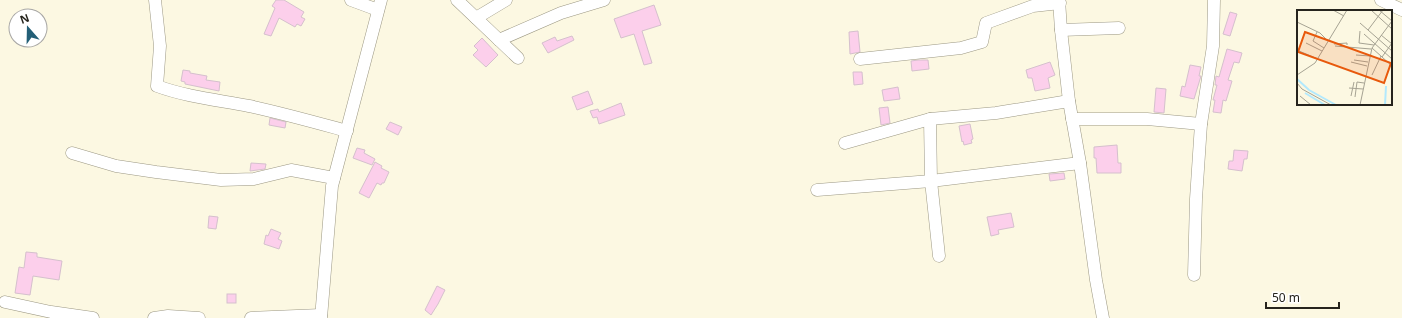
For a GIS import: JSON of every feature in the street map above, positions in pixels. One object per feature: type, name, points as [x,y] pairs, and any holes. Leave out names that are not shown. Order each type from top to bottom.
[{"type":"street","points":[[155,0],[160,46],[157,86],[194,97],[248,106],[347,131]]},
{"type":"street","points":[[251,318],[321,316],[334,178],[379,5],[351,0]]},
{"type":"street","points":[[457,0],[518,58]]},
{"type":"street","points":[[476,18],[506,0]]},
{"type":"street","points":[[499,40],[561,13],[604,0]]},
{"type":"street","points":[[1194,275],[1196,199],[1201,124],[1213,46],[1214,0]]},
{"type":"street","points":[[1381,0],[1402,10]]},
{"type":"street","points":[[860,59],[961,48],[982,42],[986,23],[1033,6],[1060,1],[1061,30],[1069,101],[1080,163],[1096,280],[1103,318]]},
{"type":"street","points":[[1061,30],[1119,28]]},
{"type":"street","points":[[845,143],[930,119],[996,113],[1069,101]]},
{"type":"street","points":[[930,119],[931,181],[939,256]]},
{"type":"street","points":[[1072,119],[1147,119],[1201,124]]},
{"type":"street","points":[[72,153],[116,166],[221,180],[254,179],[291,170],[334,178]]},
{"type":"street","points":[[817,190],[931,181],[1080,163]]},
{"type":"street","points":[[5,302],[51,312],[93,318]]},
{"type":"street","points":[[154,318],[168,316],[199,318]]},
{"type":"building","points":[[276,0],[284,0],[304,12],[301,17],[305,19],[301,26],[297,24],[295,27],[279,18],[271,36],[264,34],[275,8],[272,6]]},
{"type":"building","points":[[654,5],[661,25],[642,31],[652,63],[644,65],[634,34],[621,38],[614,19]]},
{"type":"building","points":[[1230,12],[1237,14],[1230,36],[1223,34]]},
{"type":"building","points":[[858,31],[860,52],[850,54],[849,32]]},
{"type":"building","points":[[572,36],[574,40],[548,53],[542,43],[555,37],[557,41]]},
{"type":"building","points":[[482,38],[498,55],[486,67],[473,55],[478,50],[474,46]]},
{"type":"building","points":[[1227,49],[1242,53],[1239,63],[1234,62],[1228,80],[1232,81],[1226,101],[1223,100],[1221,113],[1213,112],[1215,100],[1213,100],[1217,85],[1215,85],[1216,76],[1219,77]]},
{"type":"building","points":[[928,60],[929,69],[912,71],[911,61]]},
{"type":"building","points":[[1050,62],[1055,75],[1048,78],[1050,88],[1035,91],[1032,78],[1028,78],[1026,70]]},
{"type":"building","points":[[1190,65],[1201,67],[1199,76],[1201,76],[1194,99],[1180,96],[1182,86],[1185,87]]},
{"type":"building","points":[[183,70],[190,71],[190,73],[207,76],[206,80],[220,82],[219,91],[185,84],[185,82],[181,81]]},
{"type":"building","points":[[853,72],[862,72],[863,84],[854,85]]},
{"type":"building","points":[[898,87],[900,99],[884,101],[882,90]]},
{"type":"building","points":[[1156,88],[1166,89],[1164,113],[1154,112]]},
{"type":"building","points":[[588,91],[593,104],[577,110],[572,97]]},
{"type":"building","points":[[621,103],[625,115],[599,124],[597,117],[593,118],[590,111],[598,109],[599,112]]},
{"type":"building","points":[[888,107],[890,123],[881,125],[879,108]]},
{"type":"building","points":[[270,118],[286,122],[285,128],[269,125]]},
{"type":"building","points":[[390,122],[402,127],[398,135],[386,129]]},
{"type":"building","points":[[970,124],[973,139],[971,140],[972,143],[964,145],[959,126]]},
{"type":"building","points":[[1117,145],[1118,163],[1121,163],[1121,173],[1097,173],[1096,158],[1094,158],[1094,147]]},
{"type":"building","points":[[357,148],[365,150],[364,153],[375,159],[372,165],[353,158]]},
{"type":"building","points":[[1234,150],[1248,151],[1247,159],[1244,159],[1242,171],[1228,169],[1229,161],[1233,161]]},
{"type":"building","points":[[375,162],[382,166],[381,168],[389,172],[384,183],[381,185],[377,183],[369,198],[359,193]]},
{"type":"building","points":[[251,163],[266,164],[265,169],[250,171]]},
{"type":"building","points":[[1064,173],[1065,179],[1050,181],[1049,174]]},
{"type":"building","points":[[1011,213],[1014,227],[998,230],[999,234],[991,236],[987,217]]},
{"type":"building","points":[[209,216],[218,217],[216,229],[208,228]]},
{"type":"building","points":[[271,229],[281,233],[278,239],[282,241],[279,249],[264,244],[266,235],[268,236]]},
{"type":"building","points":[[26,252],[37,253],[37,257],[62,261],[59,280],[33,276],[30,295],[15,293],[19,267],[24,268]]},
{"type":"building","points":[[437,286],[445,290],[431,315],[425,310]]},
{"type":"building","points":[[227,294],[236,294],[236,303],[227,303]]}]
